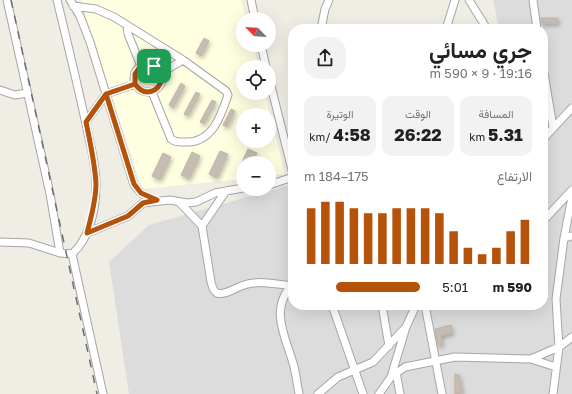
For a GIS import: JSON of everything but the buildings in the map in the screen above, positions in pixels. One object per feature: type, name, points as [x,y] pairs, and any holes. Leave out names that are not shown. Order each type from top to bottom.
[{"type":"street","points":[[7,0],[50,194],[60,253]]},
{"type":"street","points":[[0,242],[29,243],[60,253],[72,254],[80,246],[87,233],[94,205],[96,184],[93,156],[56,0]]},
{"type":"street","points":[[251,0],[254,12]]},
{"type":"street","points":[[322,24],[325,9],[329,0]]},
{"type":"street","points":[[448,24],[455,0]]},
{"type":"street","points":[[469,0],[483,24]]},
{"type":"street","points":[[533,0],[536,24]]},
{"type":"street","points":[[71,3],[96,9],[127,24],[183,60],[228,93],[209,134],[204,139],[192,142],[174,141],[152,92]]},
{"type":"street","points":[[71,3],[83,23],[134,184],[141,193],[157,200]]},
{"type":"street","points":[[127,24],[129,37],[141,66]]},
{"type":"street","points":[[161,73],[183,60]]},
{"type":"street","points":[[150,64],[161,73],[161,83],[158,88],[152,92],[140,90],[135,84],[135,74],[141,66],[150,64]]},
{"type":"street","points":[[86,122],[106,94],[135,84]]},
{"type":"street","points":[[0,90],[16,95],[27,93]]},
{"type":"street","points":[[548,97],[553,127]]},
{"type":"street","points":[[274,100],[288,156]]},
{"type":"street","points":[[548,133],[571,111]]},
{"type":"street","points":[[548,118],[552,118]]},
{"type":"street","points":[[276,183],[288,179]]},
{"type":"street","points":[[87,233],[128,216],[143,203],[157,200],[196,202],[226,191],[236,189]]},
{"type":"street","points":[[548,216],[572,190]]},
{"type":"street","points":[[202,226],[226,191]]},
{"type":"street","points":[[553,394],[559,347],[556,299],[564,238],[572,197]]},
{"type":"street","points":[[179,202],[202,226],[211,282],[214,290],[218,293],[223,293],[244,284],[259,283],[288,285]]},
{"type":"street","points":[[564,238],[572,236]]},
{"type":"street","points":[[72,254],[87,315],[103,394]]},
{"type":"street","points":[[288,290],[281,305],[279,319],[281,332],[295,372],[299,394]]},
{"type":"street","points":[[334,310],[363,394]]},
{"type":"street","points":[[383,310],[389,346]]},
{"type":"street","points":[[400,394],[393,375],[406,327],[414,310]]},
{"type":"street","points":[[426,310],[442,394]]},
{"type":"street","points":[[318,394],[338,377],[373,362],[406,327]]},
{"type":"street","points":[[531,359],[559,347],[572,337]]},
{"type":"street","points":[[379,394],[393,375],[405,367],[436,359],[454,357],[531,359],[556,367]]},
{"type":"shaded area","points":[[81,0],[241,0],[244,12],[236,12],[236,52],[255,52],[256,60],[236,60],[236,100],[267,100],[269,108],[236,108],[236,148],[276,148],[276,138],[285,174],[276,175],[276,156],[236,156],[236,180],[142,189]]},
{"type":"shaded area","points":[[493,0],[572,0],[572,394],[129,394],[109,262],[149,225],[251,196],[276,196],[276,189],[288,185],[288,310],[548,310],[548,24],[498,24]]},
{"type":"railway","points":[[11,0],[97,394]]},
{"type":"route","points":[[154,66],[150,64],[141,66],[136,71],[134,80],[135,84],[106,94],[134,184],[141,193],[157,200],[143,203],[128,216],[87,233],[94,205],[96,184],[93,156],[86,122],[106,94],[135,84],[137,88],[145,92],[152,92],[158,88],[162,78],[159,68],[154,66]]}]
